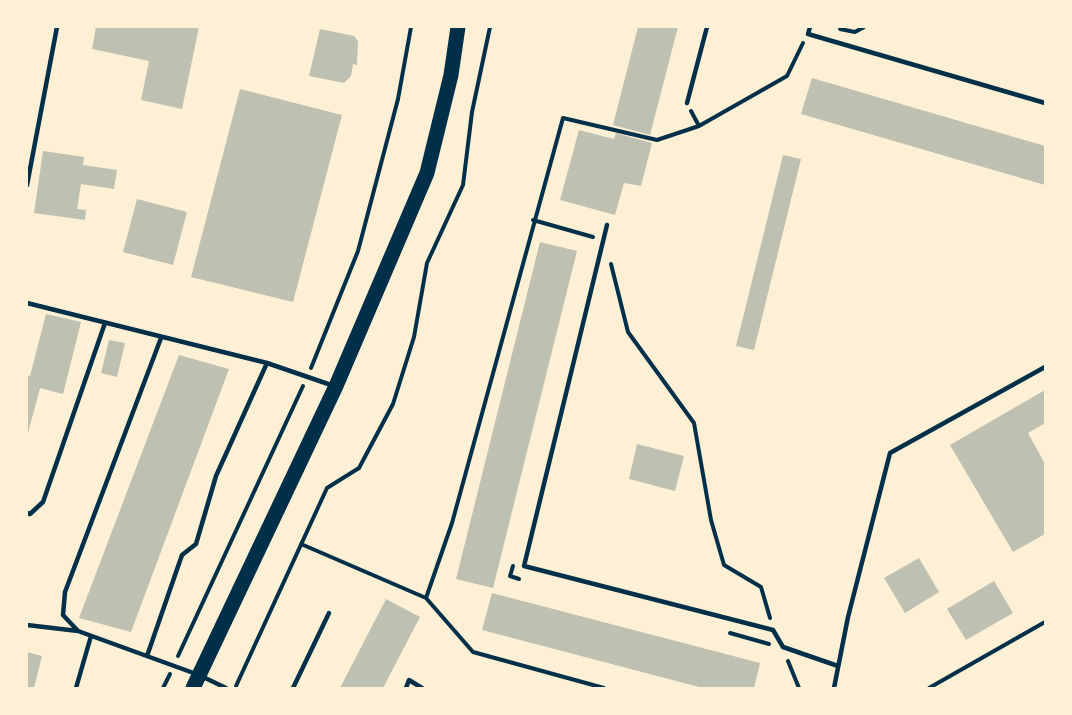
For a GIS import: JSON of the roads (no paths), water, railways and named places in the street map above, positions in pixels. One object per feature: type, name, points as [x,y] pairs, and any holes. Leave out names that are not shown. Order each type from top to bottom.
[{"type":"main road","points":[[196,681],[336,386],[427,172],[451,75],[458,27]]},
{"type":"lane","points":[[27,185],[57,27]]},
{"type":"lane","points":[[687,103],[707,27]]},
{"type":"lane","points":[[810,27],[808,34],[1045,103]]},
{"type":"lane","points":[[608,225],[524,566],[773,630],[783,647],[838,666]]},
{"type":"lane","points":[[27,303],[267,363],[336,386]]},
{"type":"lane","points":[[27,513],[30,514],[42,502],[105,323]]},
{"type":"lane","points":[[78,631],[63,615],[64,592],[161,338]]},
{"type":"lane","points":[[147,656],[182,555],[196,544],[216,476],[267,363]]},
{"type":"lane","points":[[834,688],[890,453],[1045,367]]},
{"type":"lane","points":[[293,688],[329,612]]},
{"type":"lane","points":[[27,625],[78,631],[174,665],[196,681],[226,688]]},
{"type":"lane","points":[[76,688],[91,636]]},
{"type":"lane","points":[[406,688],[409,680],[422,688]]}]
